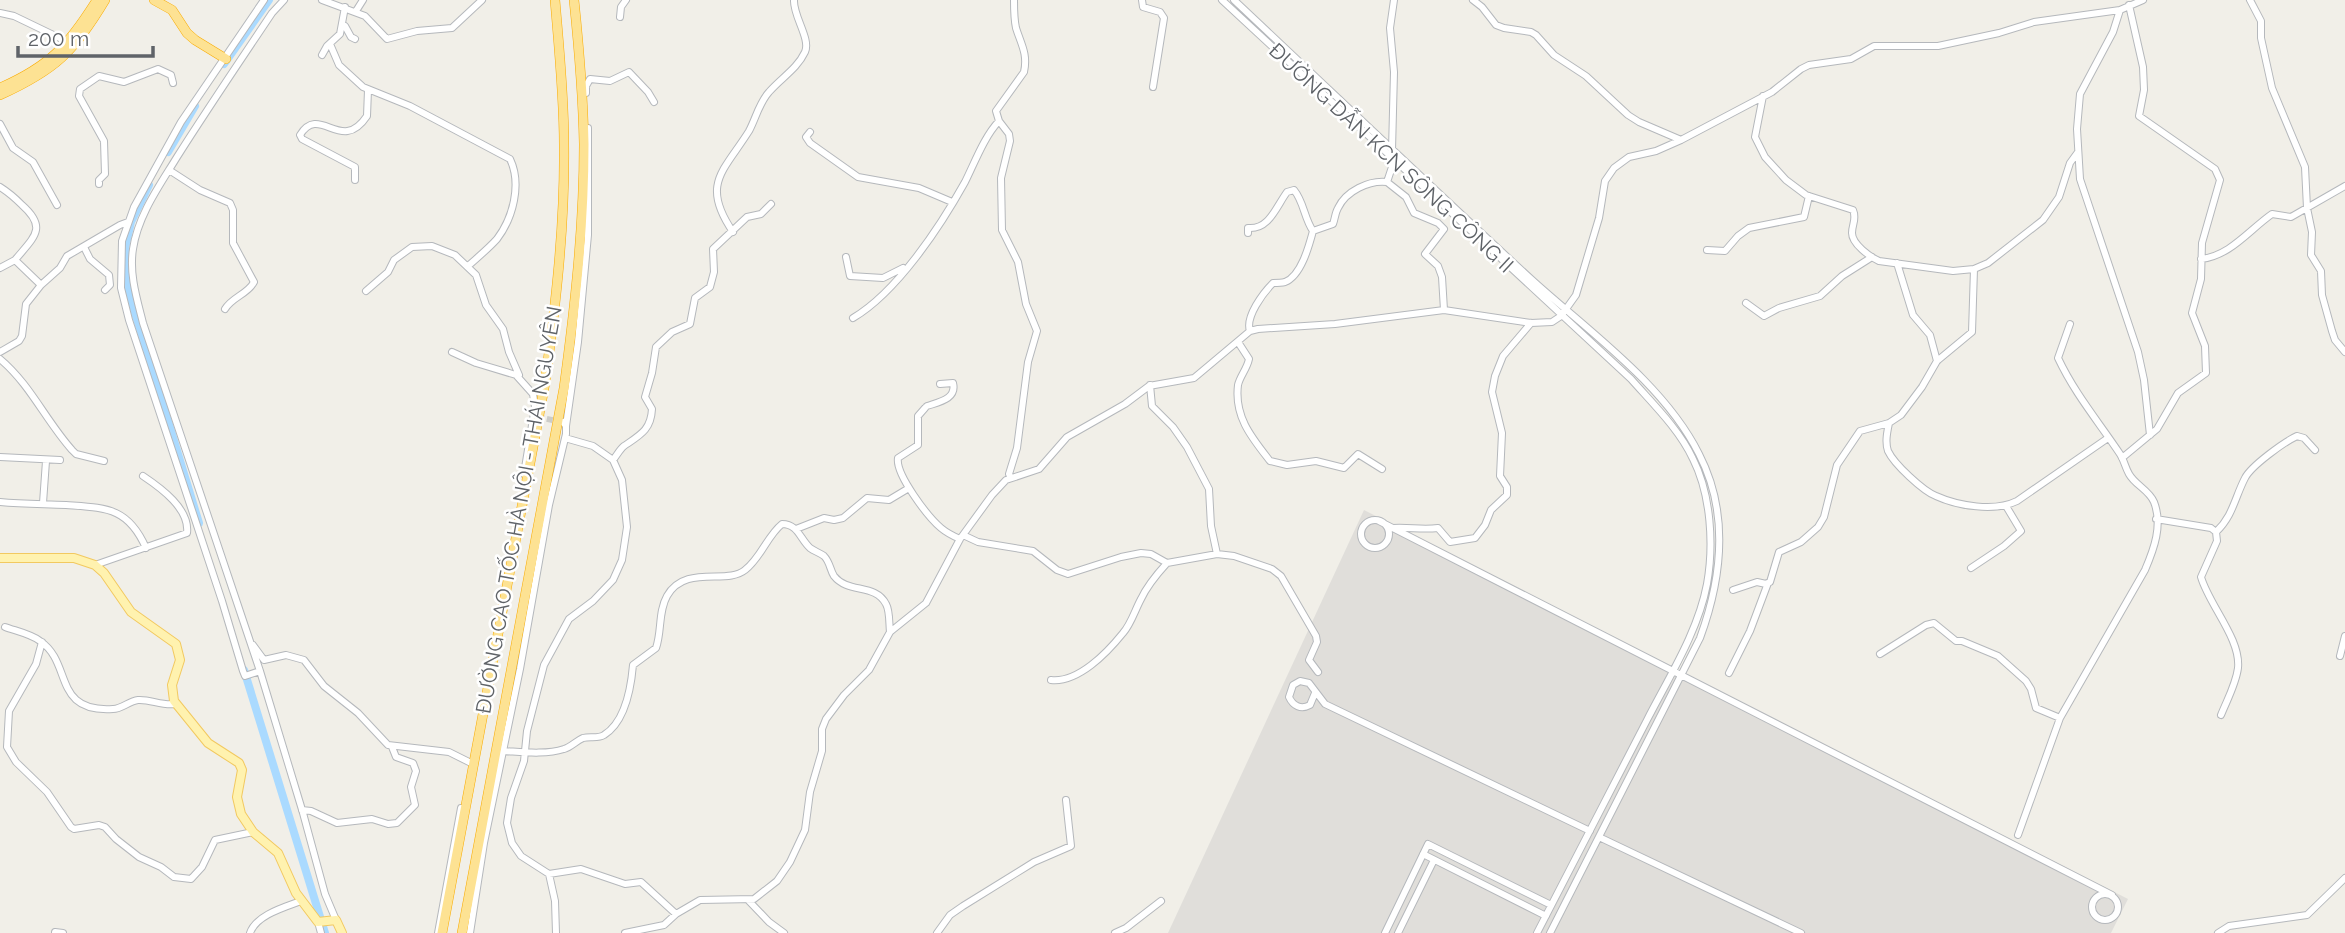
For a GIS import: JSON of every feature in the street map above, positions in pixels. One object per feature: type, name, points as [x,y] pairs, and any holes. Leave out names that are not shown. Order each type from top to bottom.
[{"type":"highway","points":[[0,88],[38,70],[56,55],[97,0]]},
{"type":"highway","points":[[0,94],[41,75],[61,60],[105,0]]},
{"type":"highway","points":[[154,0],[172,10],[195,40],[230,62]]},
{"type":"highway","name":"ĐƯỜNG CAO TỐC HÀ NỘI - THÁI NGUYÊN","points":[[440,933],[539,418],[556,302],[563,206],[564,143],[555,0]]},
{"type":"highway","name":"ĐƯỜNG CAO TỐC HÀ NỘI - THÁI NGUYÊN","points":[[462,933],[564,388],[575,304],[583,206],[584,143],[574,0]]},
{"type":"main road","points":[[0,558],[74,558],[95,565],[104,573],[131,611],[176,644],[180,660],[172,685],[175,704],[208,743],[231,757],[241,767],[238,804],[246,822],[253,832],[278,853],[301,901],[319,922],[333,920],[341,933]]},
{"type":"street","points":[[264,0],[147,208],[136,233],[133,250],[135,290],[143,323],[259,671],[333,920]]},
{"type":"street","points":[[259,671],[246,675],[243,671],[126,311],[121,281],[122,241],[145,186],[181,122],[284,0]]},
{"type":"street","points":[[323,0],[356,11],[368,18],[384,37],[390,38],[419,31],[452,28],[482,0]]},
{"type":"street","points":[[356,11],[363,0]]},
{"type":"street","points":[[620,18],[621,7],[626,0]]},
{"type":"street","points":[[733,232],[721,210],[717,193],[719,174],[748,131],[765,98],[791,72],[805,52],[806,41],[794,12],[794,0]]},
{"type":"street","points":[[1011,478],[1009,474],[1017,448],[1028,362],[1037,331],[1022,290],[1018,262],[1002,230],[1001,178],[1010,141],[1009,134],[999,121],[997,107],[1024,72],[1026,64],[1025,50],[1015,22],[1014,0]]},
{"type":"street","points":[[1142,0],[1143,7],[1160,12],[1164,18],[1153,87]]},
{"type":"street","name":"ĐƯỜNG DẪN KCN SÔNG CÔNG II","points":[[1222,0],[1394,161],[1563,313]]},
{"type":"street","name":"ĐƯỜNG DẪN KCN SÔNG CÔNG II","points":[[1234,0],[1563,313]]},
{"type":"street","points":[[1392,150],[1394,69],[1390,28],[1394,0]]},
{"type":"street","points":[[1473,0],[1482,6],[1496,25],[1531,32],[1554,55],[1586,76],[1628,115],[1681,140]]},
{"type":"street","points":[[625,933],[664,925],[676,914],[700,900],[748,900],[763,893],[777,881],[805,830],[810,792],[822,751],[824,723],[844,695],[869,670],[890,632],[926,603],[962,537],[992,495],[1011,478],[1039,469],[1067,437],[1125,404],[1150,385],[1194,378],[1250,331],[1335,324],[1444,310],[1531,323],[1552,322],[1563,313],[1576,295],[1599,218],[1606,177],[1629,157],[1681,140],[1763,96],[1809,65],[1851,59],[1874,46],[1938,46],[1999,33],[2034,22],[2143,0]]},
{"type":"street","points":[[2250,0],[2261,20],[2260,38],[2272,88],[2305,167],[2307,208],[2312,232],[2311,255],[2321,271],[2322,295],[2335,340],[2345,352]]},
{"type":"street","points":[[2124,5],[2078,100],[2078,152],[2082,183],[2138,352],[2150,435]]},
{"type":"street","points":[[2122,458],[2159,427],[2175,396],[2206,373],[2205,346],[2192,313],[2201,279],[2202,243],[2219,176],[2215,169],[2139,116],[2144,90],[2143,67],[2124,5]]},
{"type":"street","points":[[322,55],[340,34],[345,7]]},
{"type":"street","points":[[0,13],[14,16],[68,42]]},
{"type":"street","points":[[342,24],[355,39]]},
{"type":"street","points":[[330,44],[343,70],[368,90],[410,106],[510,159],[517,182],[503,229],[487,249],[468,265]]},
{"type":"street","points":[[99,184],[105,174],[104,141],[79,96],[80,89],[99,76],[124,82],[158,69],[172,75],[173,83]]},
{"type":"street","points":[[470,933],[484,843],[548,505],[565,438],[578,342],[588,235],[589,152],[586,86],[590,79],[611,80],[629,72],[648,92],[654,103]]},
{"type":"street","points":[[355,180],[355,167],[302,139],[300,135],[306,128],[318,124],[352,132],[368,116],[368,90]]},
{"type":"street","points":[[1763,96],[1755,132],[1757,143],[1765,157],[1779,173],[1809,196],[1853,211],[1856,215],[1852,236],[1879,261],[1947,271],[1974,269],[2005,251],[2043,220],[2059,197],[2070,163],[2078,152]]},
{"type":"street","points":[[1347,117],[1352,111]]},
{"type":"street","points":[[853,318],[879,300],[931,237],[999,121]]},
{"type":"street","points":[[0,124],[13,148],[33,162],[57,205]]},
{"type":"street","points":[[810,132],[806,137],[810,143],[858,177],[919,188],[952,202]]},
{"type":"street","points":[[1387,182],[1394,161]]},
{"type":"street","points":[[169,170],[200,190],[228,200],[233,206],[233,243],[254,282],[251,288],[230,301],[225,309]]},
{"type":"street","points":[[1313,232],[1333,225],[1339,205],[1356,189],[1387,182],[1406,197],[1414,213],[1438,223],[1444,229],[1425,254],[1438,266],[1442,277],[1444,310]]},
{"type":"street","points":[[2201,259],[2217,256],[2246,237],[2272,214],[2291,217],[2345,186]]},
{"type":"street","points":[[0,187],[33,213],[37,222],[35,233],[15,260],[0,268]]},
{"type":"street","points":[[1248,233],[1248,228],[1256,229],[1265,225],[1287,192],[1294,190],[1313,232],[1295,273],[1286,281],[1273,284],[1264,295],[1249,320],[1250,331]]},
{"type":"street","points":[[1707,250],[1726,251],[1738,236],[1749,228],[1804,217],[1809,196]]},
{"type":"street","points":[[613,460],[623,447],[649,426],[652,409],[645,397],[656,347],[672,332],[690,324],[695,298],[710,287],[714,272],[713,249],[747,217],[761,215],[771,204]]},
{"type":"street","points":[[0,352],[19,341],[26,304],[41,285],[55,274],[67,256],[128,222]]},
{"type":"street","points":[[366,291],[388,272],[394,260],[419,245],[440,248],[455,255],[476,275],[486,305],[503,330],[520,377],[535,397],[536,416],[451,855],[440,933]]},
{"type":"street","points":[[84,247],[90,258],[109,275],[110,285],[105,290]]},
{"type":"street","points":[[846,257],[850,276],[866,278],[887,278],[910,263]]},
{"type":"street","points":[[1746,303],[1764,316],[1769,315],[1779,308],[1820,296],[1842,276],[1872,257]]},
{"type":"street","points":[[15,260],[41,285]]},
{"type":"street","points":[[1897,263],[1913,315],[1930,335],[1937,361]]},
{"type":"street","points":[[1729,673],[1773,577],[1780,552],[1801,542],[1818,527],[1824,517],[1836,465],[1860,431],[1889,424],[1907,408],[1937,361],[1972,331],[1974,269]]},
{"type":"street","points":[[1537,933],[1672,671],[1701,609],[1710,556],[1706,500],[1693,459],[1678,434],[1631,379],[1563,313]]},
{"type":"street","points":[[1550,933],[1700,638],[1717,586],[1720,558],[1720,529],[1716,503],[1700,455],[1685,429],[1636,372],[1563,313]]},
{"type":"street","points":[[1531,323],[1503,356],[1495,376],[1492,392],[1502,433],[1500,476],[1509,491],[1491,510],[1485,525],[1475,538],[1454,542],[1448,540],[1443,530],[1438,528],[1420,530],[1406,527],[1395,530],[1383,546],[1374,548],[1363,541],[1363,528],[1370,522],[1379,521],[1395,530],[1681,676],[2090,883],[2112,895],[2119,907],[2116,915],[2109,920],[2101,920],[2094,914],[2093,889],[2090,883]]},
{"type":"street","points":[[2018,835],[2060,718],[2145,570],[2154,549],[2157,519],[2151,496],[2131,477],[2122,458],[2074,390],[2058,358],[2070,324]]},
{"type":"street","points":[[1238,342],[1249,359],[1238,383],[1238,404],[1244,427],[1270,461],[1287,465],[1316,461],[1344,468],[1358,454],[1382,469]]},
{"type":"street","points":[[452,352],[520,377]]},
{"type":"street","points":[[0,359],[26,386],[76,454],[104,461]]},
{"type":"street","points":[[940,384],[953,383],[952,394],[941,402],[926,407],[918,416],[918,445],[901,455],[897,462],[898,471],[935,523],[950,534],[978,542],[1033,551],[1056,570],[1068,574],[1141,553],[1151,554],[1167,563],[1217,554],[1234,556],[1272,569],[1281,576],[1315,636],[1317,642],[1309,660],[1318,672]]},
{"type":"street","points":[[1150,385],[1152,406],[1188,447],[1209,489],[1211,526],[1217,554]]},
{"type":"street","points":[[1889,424],[1886,439],[1888,450],[1901,468],[1931,494],[1955,502],[2006,506],[2108,438]]},
{"type":"street","points":[[2216,531],[2228,519],[2245,478],[2252,470],[2297,436],[2304,438],[2315,450]]},
{"type":"street","points":[[556,933],[555,901],[549,874],[517,852],[508,832],[511,798],[526,752],[527,731],[539,682],[554,645],[569,619],[609,586],[622,560],[627,527],[623,486],[613,460],[593,446],[565,438]]},
{"type":"street","points":[[0,457],[60,460]]},
{"type":"street","points":[[43,503],[46,461]]},
{"type":"street","points":[[95,565],[184,535],[189,530],[180,510],[169,496],[143,477]]},
{"type":"street","points":[[796,529],[824,518],[843,518],[867,498],[889,500],[909,488]]},
{"type":"street","points":[[1706,500],[1716,503]]},
{"type":"street","points":[[0,502],[90,506],[114,511],[132,523],[146,548]]},
{"type":"street","points":[[1971,568],[2021,531],[2006,506]]},
{"type":"street","points":[[2157,519],[2211,527],[2216,531],[2217,541],[2201,577],[2238,661],[2236,676],[2221,715]]},
{"type":"street","points":[[1379,521],[1387,527],[1388,539]]},
{"type":"street","points":[[503,751],[561,750],[587,737],[601,737],[607,733],[624,708],[633,666],[656,648],[663,605],[668,593],[697,576],[734,575],[744,572],[785,523],[796,529],[810,547],[826,558],[841,582],[853,589],[868,590],[886,604],[890,632]]},
{"type":"street","points":[[1051,680],[1077,675],[1095,662],[1125,631],[1142,596],[1167,563]]},
{"type":"street","points":[[1733,590],[1757,582],[1768,583]]},
{"type":"street","points":[[1880,654],[1926,625],[1937,624],[1941,631],[1956,641],[1998,656],[2029,685],[2036,708],[2060,718]]},
{"type":"street","points":[[5,627],[42,642],[58,667],[69,693],[78,702],[112,709],[135,701],[175,704]]},
{"type":"street","points":[[2340,656],[2345,636]]},
{"type":"street","points":[[248,641],[264,660],[285,655],[304,660],[324,686],[358,713],[384,743],[392,747],[449,752],[471,762]]},
{"type":"street","points":[[42,642],[36,664],[9,711],[7,747],[16,762],[47,792],[71,827],[105,827],[139,857],[161,867],[174,877],[191,879],[202,867],[215,840],[253,832]]},
{"type":"street","points":[[1325,704],[1302,707],[1294,704],[1289,697],[1290,688],[1296,682],[1305,681],[1312,685],[1325,704],[1590,831]]},
{"type":"street","points":[[1310,705],[1315,693]]},
{"type":"street","points":[[302,810],[311,811],[337,823],[372,819],[388,824],[397,823],[415,805],[411,787],[416,771],[413,764],[396,757],[392,747]]},
{"type":"street","points":[[937,933],[945,920],[963,906],[1034,862],[1071,846],[1066,800]]},
{"type":"street","points":[[1599,837],[1801,933]]},
{"type":"street","points":[[1385,933],[1428,844],[1551,905]]},
{"type":"street","points":[[1423,855],[1546,916]]},
{"type":"street","points":[[1398,933],[1434,860]]},
{"type":"street","points":[[549,874],[581,869],[625,884],[641,882],[676,914]]},
{"type":"street","points":[[2218,933],[2230,926],[2307,915],[2345,878]]},
{"type":"street","points":[[2093,901],[2103,894],[2112,895]]},
{"type":"street","points":[[748,900],[784,933]]},
{"type":"street","points":[[250,933],[254,925],[272,913],[301,901]]},
{"type":"street","points":[[1115,933],[1126,928],[1161,901]]},
{"type":"street","points":[[319,922],[321,933]]},
{"type":"street","points":[[55,932],[63,933]]},
{"type":"shaded area","points":[[1364,510],[2128,899],[2111,933],[1168,933]]},
{"type":"waterway","points":[[224,64],[269,0]]},
{"type":"waterway","points":[[168,152],[195,106]]},
{"type":"waterway","points":[[149,185],[131,222],[125,248],[129,293],[199,523]]},
{"type":"waterway","points":[[244,670],[325,933]]},
{"type":"tunnel","points":[[538,417],[561,422]]}]
